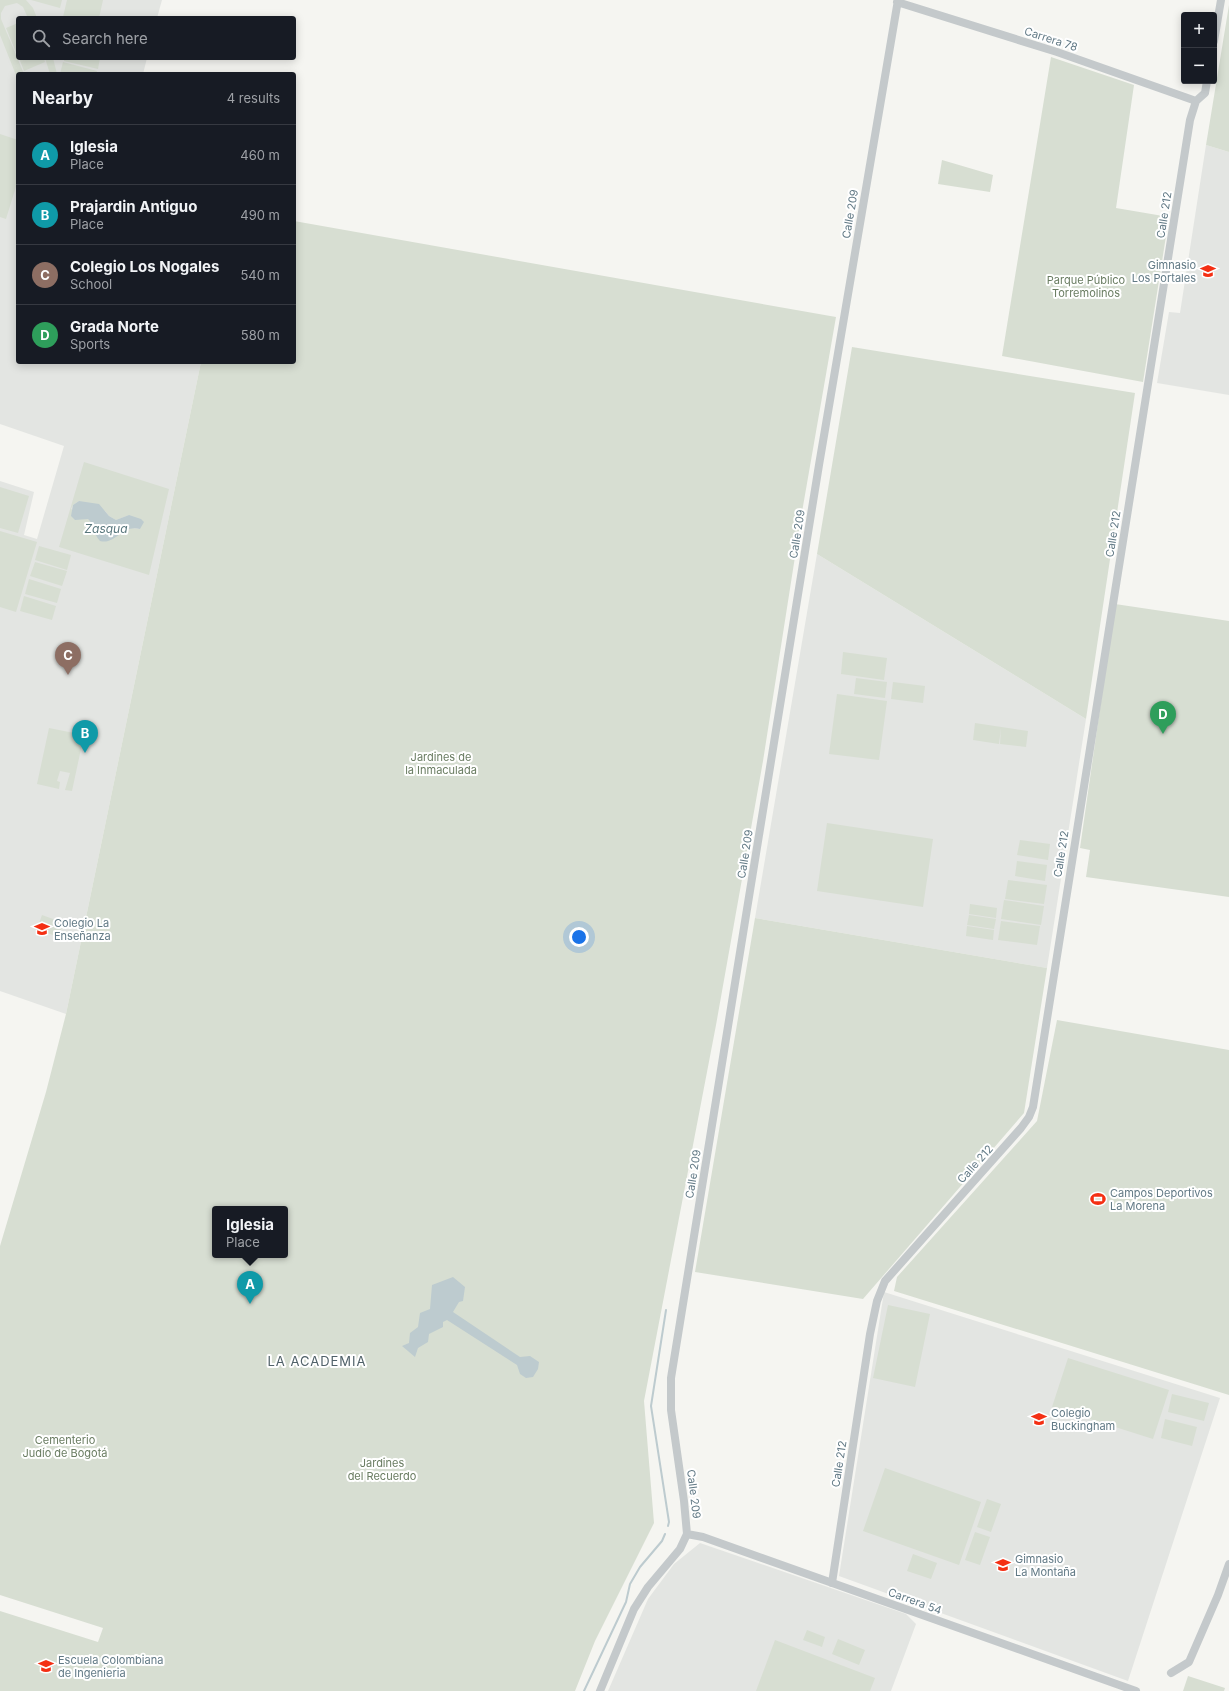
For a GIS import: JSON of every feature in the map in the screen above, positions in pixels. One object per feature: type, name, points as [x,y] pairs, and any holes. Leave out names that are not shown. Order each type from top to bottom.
[{"type":"street","points":[[1217,23],[1221,0]]},
{"type":"street","name":"Carrera 78","points":[[897,1],[1057,52],[1196,101]]},
{"type":"street","name":"Calle 209","points":[[600,1691],[634,1609],[648,1587],[680,1549],[687,1534],[684,1501],[671,1410],[671,1378],[820,457],[897,1]]},
{"type":"street","name":"Calle 212","points":[[832,1583],[870,1334],[880,1292],[885,1281],[1021,1128],[1029,1117],[1033,1107],[1086,761],[1148,389],[1190,120],[1196,101],[1205,93],[1206,84]]},
{"type":"street","name":"Carrera 54","points":[[687,1534],[703,1538],[832,1583],[1131,1690]]},
{"type":"street","points":[[1172,1673],[1189,1662],[1192,1657],[1218,1595],[1229,1564]]},
{"type":"shaded area","points":[[0,0],[162,0],[158,16],[16,16],[16,60],[146,60],[144,72],[16,72],[16,364],[201,364],[66,1014],[0,991],[0,481],[34,492],[24,535],[37,539],[64,446],[0,424]]},
{"type":"shaded area","name":"Gimnasio Los Portales","points":[[1206,145],[1229,152],[1229,395],[1157,383],[1169,312],[1180,313]]},
{"type":"shaded area","points":[[817,554],[1086,719],[1047,968],[755,918]]},
{"type":"shaded area","points":[[884,1292],[1220,1398],[1128,1681],[839,1576]]},
{"type":"shaded area","points":[[700,1543],[906,1614],[916,1624],[891,1691],[608,1691],[648,1599],[674,1564]]},
{"type":"green space","points":[[0,0],[26,0],[33,8],[36,16],[27,16],[23,7],[17,3],[5,6],[1,13],[1,19],[16,55],[16,60],[18,60],[23,72],[16,72],[16,75],[0,35]]},
{"type":"green space","points":[[31,0],[62,0],[60,8]]},
{"type":"green space","points":[[67,0],[103,0],[99,16],[63,16]]},
{"type":"green space","points":[[1229,5],[1229,152],[1206,145]]},
{"type":"green space","points":[[16,24],[16,52],[6,28]]},
{"type":"green space","name":"Parque Público Torremolinos","points":[[1051,57],[1134,85],[1116,208],[1169,217],[1143,382],[1002,356]]},
{"type":"green space","points":[[20,60],[44,60],[45,62],[24,71]]},
{"type":"green space","points":[[46,60],[54,60],[56,72],[49,72]]},
{"type":"green space","points":[[64,60],[100,60],[98,69]]},
{"type":"green space","points":[[63,62],[97,71],[97,72],[60,72]]},
{"type":"green space","points":[[0,134],[16,139],[16,186],[6,219],[0,217]]},
{"type":"green space","points":[[942,160],[993,175],[990,192],[938,184]]},
{"type":"green space","name":"Jardines de la Inmaculada","points":[[296,221],[836,317],[802,512],[763,761],[716,1025],[644,1401],[654,1523],[595,1641],[575,1691],[0,1691],[0,1611],[98,1642],[103,1628],[0,1595],[0,1246],[46,1092],[66,1014],[201,364],[296,364]]},
{"type":"green space","points":[[852,347],[1135,393],[1086,719],[817,554]]},
{"type":"green space","points":[[84,462],[169,489],[149,575],[59,547]],"holes":[[[79,501],[105,511],[109,516],[116,520],[129,515],[140,529],[130,528],[116,536],[93,529],[93,523],[71,509],[73,505]]]},
{"type":"green space","points":[[0,487],[29,496],[18,533],[0,528]]},
{"type":"green space","points":[[0,531],[37,542],[16,612],[0,607]]},
{"type":"green space","points":[[39,546],[71,555],[67,570],[35,560]]},
{"type":"green space","points":[[35,562],[67,571],[62,586],[30,576]]},
{"type":"green space","points":[[29,579],[61,589],[57,603],[25,594]]},
{"type":"green space","points":[[24,596],[56,606],[52,620],[20,611]]},
{"type":"green space","points":[[1115,604],[1229,621],[1229,897],[1086,877],[1090,850],[1080,848]]},
{"type":"green space","points":[[843,652],[887,658],[884,680],[841,674]]},
{"type":"green space","points":[[856,678],[887,682],[885,698],[854,694]]},
{"type":"green space","points":[[893,682],[925,686],[923,703],[891,699]]},
{"type":"green space","points":[[837,694],[887,701],[879,760],[829,754]]},
{"type":"green space","points":[[975,723],[1028,731],[1026,747],[1000,744],[1001,728],[999,744],[973,740]]},
{"type":"green space","points":[[49,728],[84,735],[72,791],[65,790],[70,773],[60,771],[57,781],[60,782],[59,789],[37,784]]},
{"type":"green space","points":[[827,823],[933,839],[923,907],[817,891]]},
{"type":"green space","points":[[1020,840],[1050,844],[1048,860],[1017,855]]},
{"type":"green space","points":[[1017,861],[1047,865],[1045,881],[1015,876]]},
{"type":"green space","points":[[1008,880],[1047,885],[1044,904],[1005,899]]},
{"type":"green space","points":[[1004,900],[1044,906],[1041,925],[1001,919]]},
{"type":"green space","points":[[970,904],[997,908],[996,918],[969,914]]},
{"type":"green space","points":[[42,915],[64,923],[58,937],[37,929]]},
{"type":"green space","points":[[969,915],[996,919],[994,929],[967,925]]},
{"type":"green space","points":[[755,918],[1047,968],[1024,1113],[863,1299],[695,1272]]},
{"type":"green space","points":[[1001,921],[1040,926],[1037,945],[998,940]]},
{"type":"green space","points":[[967,926],[994,930],[993,940],[966,936]]},
{"type":"green space","name":"Campos Deportivos La Morena","points":[[1057,1020],[1229,1050],[1229,1395],[894,1291],[897,1277],[1037,1121]]},
{"type":"green space","points":[[888,1305],[930,1314],[915,1387],[873,1378]]},
{"type":"green space","points":[[1068,1358],[1169,1390],[1153,1439],[1052,1407]]},
{"type":"green space","points":[[1172,1394],[1209,1403],[1204,1421],[1168,1412]]},
{"type":"green space","points":[[1165,1419],[1197,1427],[1192,1446],[1161,1438]]},
{"type":"green space","points":[[885,1468],[981,1502],[959,1565],[863,1531]]},
{"type":"green space","points":[[987,1499],[1001,1504],[991,1532],[977,1527]]},
{"type":"green space","points":[[975,1532],[990,1537],[980,1565],[965,1560]]},
{"type":"green space","points":[[913,1554],[937,1563],[931,1579],[907,1571]]},
{"type":"green space","points":[[807,1630],[825,1637],[822,1647],[803,1640]]},
{"type":"green space","points":[[838,1639],[865,1650],[859,1665],[832,1654]]},
{"type":"green space","points":[[775,1640],[875,1678],[870,1691],[756,1691]]},
{"type":"green space","points":[[1188,1676],[1225,1688],[1224,1691],[1183,1691]]},
{"type":"water","name":"Zasqua","points":[[79,501],[99,504],[109,516],[116,520],[129,515],[141,519],[144,522],[140,529],[128,529],[115,538],[100,541],[88,519],[75,520],[71,516],[73,505]]},
{"type":"water","points":[[453,1277],[465,1287],[463,1301],[459,1302],[453,1312],[520,1357],[530,1356],[539,1362],[538,1369],[533,1377],[526,1378],[520,1374],[517,1365],[447,1320],[443,1322],[443,1327],[429,1334],[428,1342],[418,1348],[415,1357],[402,1346],[409,1343],[410,1333],[418,1327],[420,1313],[430,1309],[432,1285]]},
{"type":"waterway","points":[[666,1310],[651,1406],[669,1522],[668,1526]]},
{"type":"waterway","points":[[584,1691],[626,1602],[630,1584],[640,1567],[662,1541],[665,1534]]},
{"type":"place","name":"Gimnasio Los Portales","points":[[1208,271]]},
{"type":"place","name":"Colegio Los Nogales","points":[[68,675]]},
{"type":"place","name":"Grada Norte","points":[[1163,734]]},
{"type":"place","name":"Prajardin Antiguo","points":[[85,753]]},
{"type":"place","name":"Colegio La Enseñanza","points":[[42,929]]},
{"type":"place","name":"Campos Deportivos La Morena","points":[[1098,1199]]},
{"type":"place","name":"Iglesia","points":[[250,1304]]},
{"type":"place","name":"Colegio Buckingham","points":[[1039,1419]]},
{"type":"place","name":"Gimnasio La Montaña","points":[[1003,1565]]},
{"type":"place","name":"Escuela Colombiana de Ingenieria","points":[[46,1666]]},
{"type":"district","name":"LA ACADEMIA","points":[[317,1361]]},
{"type":"park label","name":"Cementerio Judío de Bogotá","points":[[65,1446]]},
{"type":"park label","name":"Jardines del Recuerdo","points":[[382,1469]]}]
